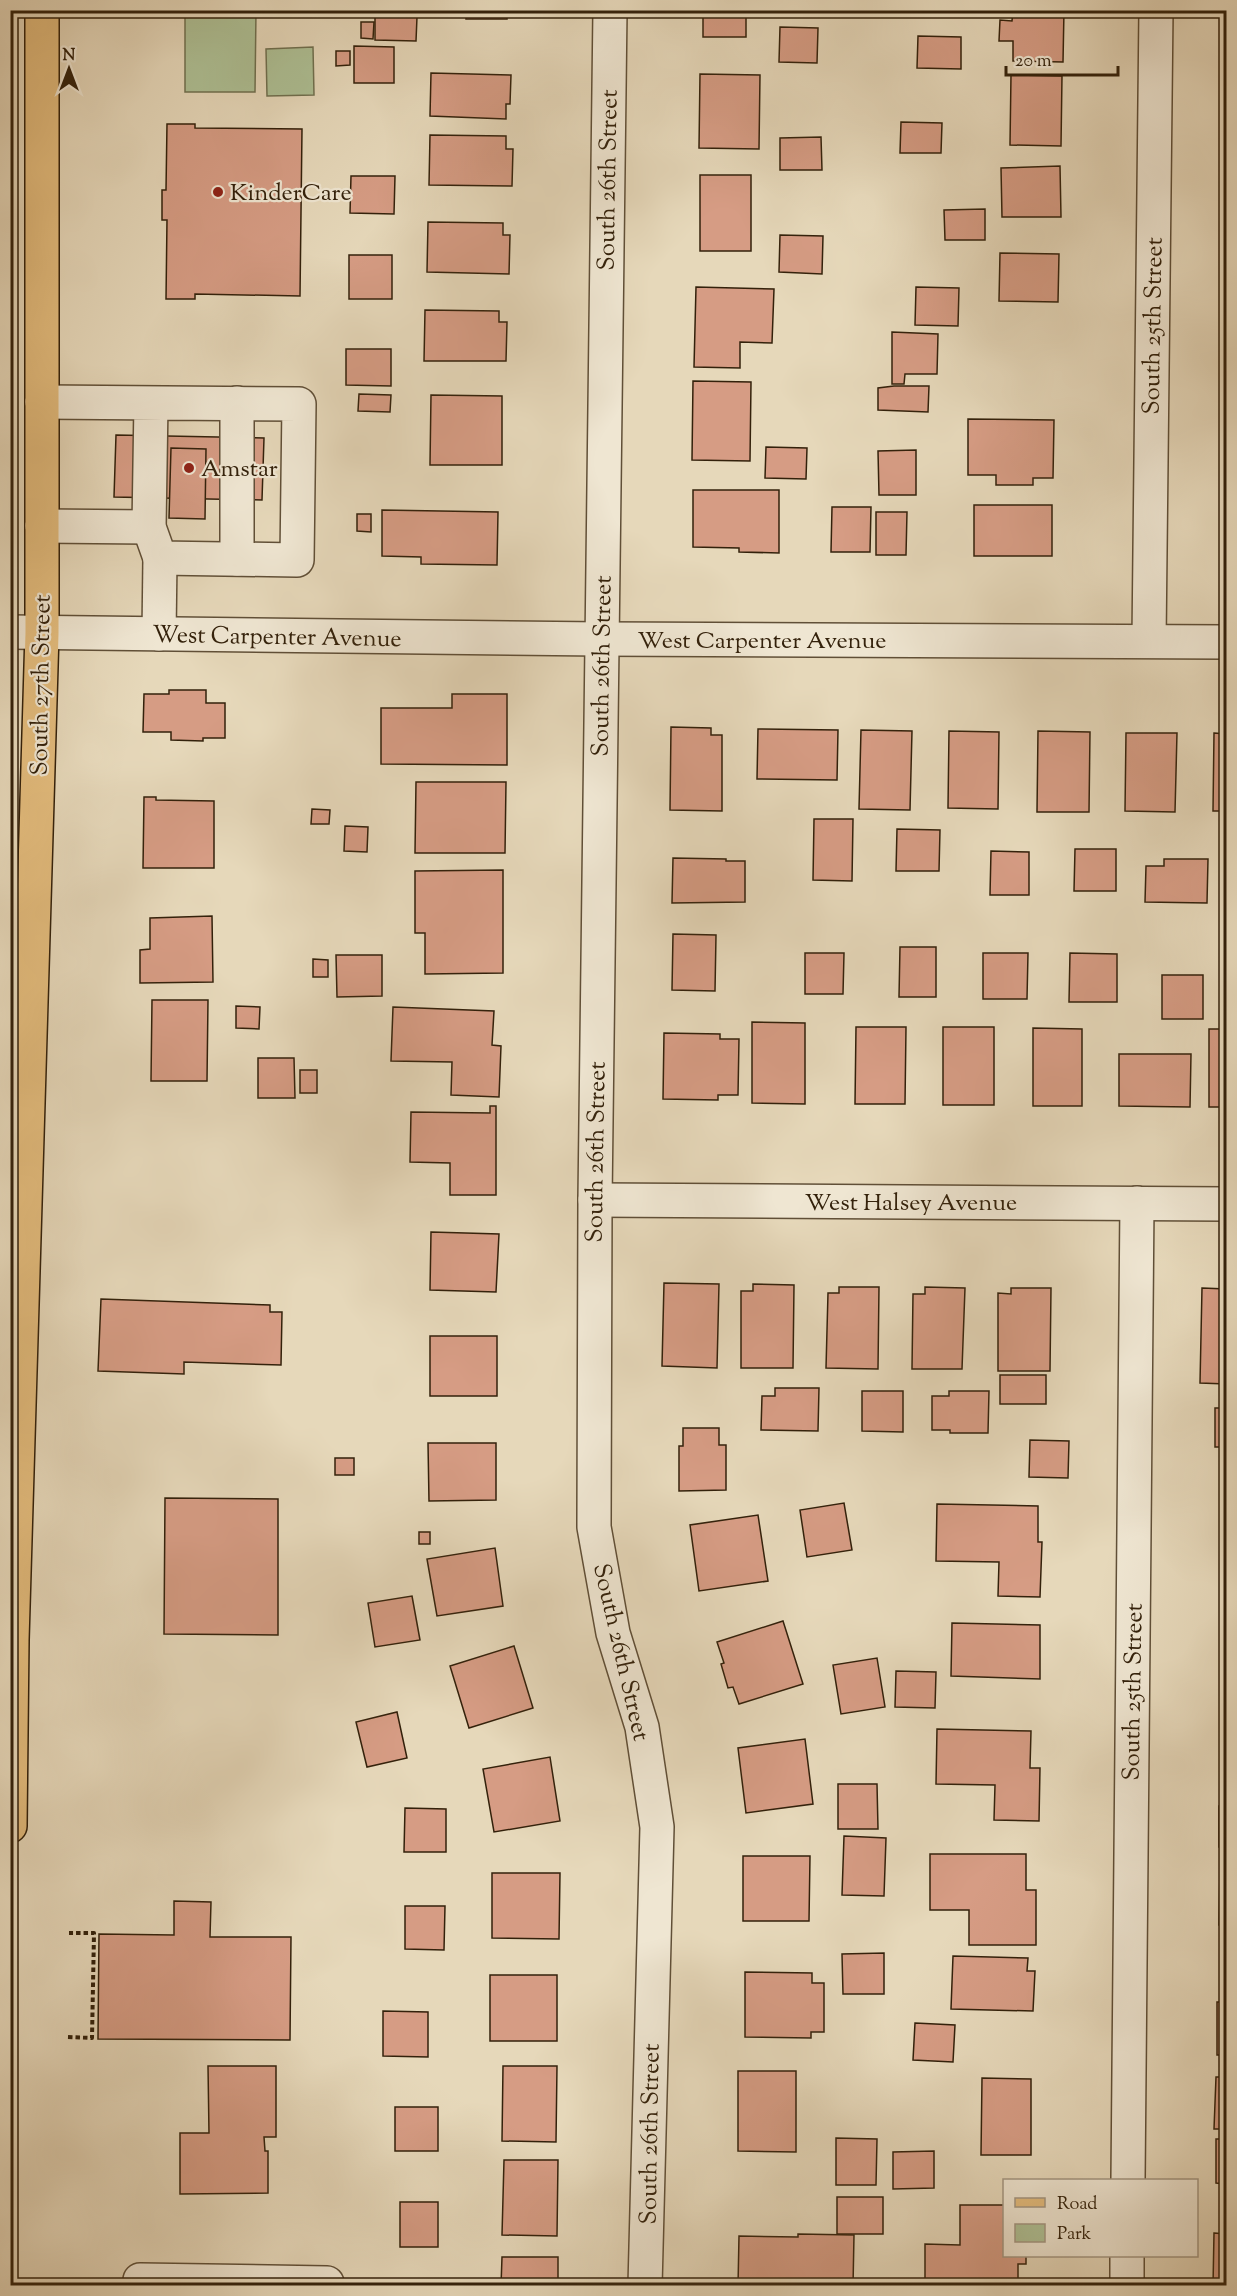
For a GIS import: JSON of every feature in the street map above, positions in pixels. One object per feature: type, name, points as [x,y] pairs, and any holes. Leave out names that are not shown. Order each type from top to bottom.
[{"type":"main road","name":"South 27th Street","points":[[10,1827],[26,632],[42,526],[42,10]]},
{"type":"street","name":"South 26th Street","points":[[610,10],[594,1200],[594,1527],[613,1633],[642,1727],[657,1827],[645,2286]]},
{"type":"street","name":"South 25th Street","points":[[1149,641],[1156,10]]},
{"type":"street","points":[[42,402],[299,404],[297,560],[160,558]]},
{"type":"street","points":[[151,403],[149,527],[160,558],[159,634]]},
{"type":"street","points":[[237,403],[237,559]]},
{"type":"street","points":[[42,526],[149,527]]},
{"type":"street","name":"West Carpenter Avenue","points":[[26,632],[600,639],[1227,642]]},
{"type":"street","name":"West Halsey Avenue","points":[[594,1200],[1227,1204]]},
{"type":"street","name":"South 25th Street","points":[[1128,2179],[1137,1203]]},
{"type":"street","points":[[1127,2257],[1127,2286]]},
{"type":"street","points":[[140,2286],[140,2280],[327,2283],[327,2286]]},
{"type":"path","points":[[68,2037],[92,2038],[94,1933],[69,1933]]},
{"type":"green space","points":[[185,11],[256,11],[255,92],[185,92]]},
{"type":"green space","points":[[313,47],[314,95],[267,96],[266,49]]},
{"type":"building","points":[[466,10],[507,10],[507,19],[466,19]]},
{"type":"building","points":[[703,10],[746,10],[746,37],[703,37]]},
{"type":"building","points":[[1013,10],[1064,10],[1063,62],[1013,61],[1013,41],[999,41],[1000,20],[1012,21]]},
{"type":"building","points":[[375,15],[417,17],[416,41],[375,40]]},
{"type":"building","points":[[361,22],[374,22],[373,39],[361,38]]},
{"type":"building","points":[[780,27],[818,28],[817,63],[779,62]]},
{"type":"building","points":[[918,36],[961,37],[961,69],[917,68]]},
{"type":"building","points":[[354,46],[394,47],[394,83],[354,83]]},
{"type":"building","points":[[336,51],[350,51],[350,65],[336,66]]},
{"type":"building","points":[[431,73],[511,75],[510,104],[506,104],[506,119],[430,116]]},
{"type":"building","points":[[700,74],[760,75],[759,149],[699,148]]},
{"type":"building","points":[[1011,75],[1062,76],[1061,146],[1010,145]]},
{"type":"building","points":[[901,122],[942,123],[941,153],[900,153]]},
{"type":"building","points":[[167,124],[195,124],[195,128],[302,129],[300,296],[195,294],[195,299],[166,299],[167,220],[162,220],[162,190],[166,190]]},
{"type":"building","points":[[430,135],[506,136],[506,149],[513,149],[512,186],[429,185]]},
{"type":"building","points":[[821,137],[822,170],[780,170],[780,138]]},
{"type":"building","points":[[1060,166],[1061,217],[1002,217],[1001,168]]},
{"type":"building","points":[[700,175],[751,175],[751,251],[700,251]]},
{"type":"building","points":[[351,176],[395,176],[394,214],[350,213]]},
{"type":"building","points":[[985,209],[985,240],[945,240],[944,210]]},
{"type":"building","points":[[428,222],[503,223],[503,235],[510,235],[509,274],[427,272]]},
{"type":"building","points":[[780,235],[823,236],[822,274],[779,272]]},
{"type":"building","points":[[1000,253],[1059,254],[1058,302],[999,301]]},
{"type":"building","points":[[349,255],[392,255],[392,299],[349,299]]},
{"type":"building","points":[[696,287],[774,289],[772,343],[740,342],[740,368],[694,367]]},
{"type":"building","points":[[916,287],[959,288],[958,326],[915,325]]},
{"type":"building","points":[[425,310],[499,311],[499,322],[507,322],[506,361],[424,361]]},
{"type":"building","points":[[892,332],[938,334],[937,374],[905,374],[904,384],[892,384]]},
{"type":"building","points":[[346,349],[391,349],[391,386],[346,385]]},
{"type":"building","points":[[693,381],[751,382],[750,461],[692,460]]},
{"type":"building","points":[[929,386],[928,412],[878,410],[878,388]]},
{"type":"building","points":[[359,394],[391,395],[390,412],[358,411]]},
{"type":"building","points":[[431,395],[502,396],[502,465],[430,465]]},
{"type":"building","points":[[968,419],[1054,420],[1053,478],[1033,478],[1033,485],[996,485],[996,475],[968,475]]},
{"type":"building","name":"Amstar","points":[[116,435],[264,438],[262,500],[114,497]]},
{"type":"building","points":[[766,447],[807,448],[806,479],[765,478]]},
{"type":"building","points":[[171,448],[206,449],[205,519],[169,518]]},
{"type":"building","points":[[916,450],[916,495],[879,495],[878,451]]},
{"type":"building","points":[[693,490],[779,490],[779,553],[739,552],[739,548],[693,547]]},
{"type":"building","points":[[974,505],[1052,505],[1052,556],[974,556]]},
{"type":"building","points":[[832,507],[871,507],[870,552],[831,552]]},
{"type":"building","points":[[382,510],[498,512],[497,565],[421,564],[421,557],[382,556]]},
{"type":"building","points":[[876,512],[907,512],[906,555],[876,555]]},
{"type":"building","points":[[357,514],[371,514],[371,532],[357,531]]},
{"type":"building","points":[[169,690],[206,690],[206,703],[225,703],[225,738],[203,738],[203,741],[171,740],[171,732],[143,732],[144,694],[169,694]]},
{"type":"building","points":[[452,694],[507,694],[507,765],[381,764],[381,708],[452,708]]},
{"type":"building","points":[[671,727],[711,728],[711,735],[722,735],[722,811],[670,810]]},
{"type":"building","points":[[758,729],[838,730],[837,780],[757,779]]},
{"type":"building","points":[[861,730],[912,731],[910,810],[859,809]]},
{"type":"building","points":[[949,731],[999,732],[998,809],[948,808]]},
{"type":"building","points":[[1038,731],[1090,732],[1089,812],[1037,812]]},
{"type":"building","points":[[1126,733],[1177,733],[1175,812],[1125,811]]},
{"type":"building","points":[[1214,733],[1226,734],[1226,811],[1213,811]]},
{"type":"building","points":[[416,782],[506,782],[505,853],[415,853]]},
{"type":"building","points":[[144,797],[156,797],[156,800],[214,801],[214,868],[143,868]]},
{"type":"building","points":[[312,809],[330,810],[329,824],[311,824]]},
{"type":"building","points":[[814,819],[853,819],[852,881],[813,880]]},
{"type":"building","points":[[345,826],[368,827],[367,852],[344,851]]},
{"type":"building","points":[[897,829],[940,830],[939,871],[896,871]]},
{"type":"building","points":[[1075,849],[1116,849],[1116,891],[1074,891]]},
{"type":"building","points":[[991,851],[1029,852],[1029,895],[990,895]]},
{"type":"building","points":[[673,858],[745,861],[745,902],[672,903]]},
{"type":"building","points":[[1164,859],[1208,859],[1207,903],[1145,902],[1146,866],[1164,866]]},
{"type":"building","points":[[503,870],[503,973],[425,974],[425,933],[415,933],[415,871]]},
{"type":"building","points":[[212,916],[213,982],[140,983],[140,950],[150,949],[150,918]]},
{"type":"building","points":[[673,934],[716,935],[715,991],[672,990]]},
{"type":"building","points":[[900,947],[936,947],[936,997],[899,997]]},
{"type":"building","points":[[805,953],[844,953],[843,994],[805,994]]},
{"type":"building","points":[[983,953],[1028,953],[1027,999],[983,999]]},
{"type":"building","points":[[1070,953],[1117,954],[1117,1002],[1069,1002]]},
{"type":"building","points":[[336,955],[382,955],[382,996],[337,997]]},
{"type":"building","points":[[313,959],[328,960],[328,977],[313,977]]},
{"type":"building","points":[[1162,975],[1203,975],[1203,1019],[1162,1019]]},
{"type":"building","points":[[152,1000],[208,1000],[207,1081],[151,1081]]},
{"type":"building","points":[[236,1006],[260,1007],[259,1029],[236,1028]]},
{"type":"building","points":[[393,1007],[494,1011],[492,1045],[501,1046],[499,1097],[451,1095],[452,1062],[391,1061]]},
{"type":"building","points":[[752,1022],[805,1023],[805,1104],[752,1103]]},
{"type":"building","points":[[856,1027],[906,1027],[905,1104],[855,1104]]},
{"type":"building","points":[[943,1027],[994,1027],[994,1105],[943,1105]]},
{"type":"building","points":[[1033,1028],[1082,1029],[1082,1106],[1033,1106]]},
{"type":"building","points":[[1209,1029],[1226,1029],[1226,1107],[1209,1107]]},
{"type":"building","points":[[664,1033],[720,1034],[720,1039],[739,1039],[738,1095],[718,1095],[718,1100],[663,1099]]},
{"type":"building","points":[[1119,1054],[1191,1054],[1190,1107],[1119,1106]]},
{"type":"building","points":[[258,1058],[294,1058],[295,1098],[258,1098]]},
{"type":"building","points":[[300,1070],[317,1070],[317,1093],[300,1093]]},
{"type":"building","points":[[490,1106],[496,1106],[496,1195],[450,1195],[450,1163],[410,1162],[411,1112],[490,1113]]},
{"type":"building","points":[[431,1232],[499,1234],[496,1292],[430,1290]]},
{"type":"building","points":[[664,1283],[719,1284],[717,1368],[662,1366]]},
{"type":"building","points":[[753,1284],[794,1285],[793,1368],[741,1368],[741,1291],[753,1291]]},
{"type":"building","points":[[839,1287],[879,1287],[878,1369],[826,1368],[828,1293],[839,1293]]},
{"type":"building","points":[[925,1287],[965,1288],[962,1369],[912,1369],[913,1294],[925,1294]]},
{"type":"building","points":[[1011,1288],[1051,1288],[1050,1371],[998,1371],[998,1293],[1011,1294]]},
{"type":"building","points":[[1202,1288],[1226,1289],[1226,1384],[1200,1383]]},
{"type":"building","points":[[101,1299],[270,1305],[270,1312],[282,1312],[281,1365],[184,1362],[184,1374],[98,1371]]},
{"type":"building","points":[[430,1336],[497,1336],[497,1396],[430,1396]]},
{"type":"building","points":[[1000,1375],[1046,1375],[1046,1404],[1000,1404]]},
{"type":"building","points":[[775,1388],[819,1388],[818,1431],[761,1430],[762,1396],[775,1396]]},
{"type":"building","points":[[862,1391],[903,1391],[903,1432],[862,1431]]},
{"type":"building","points":[[949,1391],[989,1391],[988,1433],[950,1433],[950,1430],[932,1430],[932,1396],[949,1396]]},
{"type":"building","points":[[1215,1408],[1226,1408],[1226,1447],[1215,1447]]},
{"type":"building","points":[[683,1428],[719,1428],[719,1445],[726,1445],[726,1490],[679,1491],[679,1446],[683,1446]]},
{"type":"building","points":[[1030,1440],[1069,1441],[1068,1478],[1029,1477]]},
{"type":"building","points":[[428,1443],[496,1443],[496,1500],[429,1501]]},
{"type":"building","points":[[335,1458],[354,1458],[354,1475],[335,1475]]},
{"type":"building","points":[[1223,1491],[1226,1491],[1226,1542],[1223,1542]]},
{"type":"building","points":[[165,1498],[278,1499],[278,1635],[164,1634]]},
{"type":"building","points":[[844,1503],[852,1550],[807,1557],[800,1510]]},
{"type":"building","points":[[937,1504],[1038,1506],[1038,1542],[1042,1542],[1040,1597],[998,1596],[999,1562],[936,1561]]},
{"type":"building","points":[[758,1515],[768,1581],[699,1591],[690,1525]]},
{"type":"building","points":[[419,1532],[430,1532],[430,1544],[419,1544]]},
{"type":"building","points":[[495,1548],[503,1606],[437,1616],[427,1559]]},
{"type":"building","points":[[1223,1571],[1226,1571],[1226,1611],[1223,1611]]},
{"type":"building","points":[[412,1596],[420,1640],[375,1647],[368,1603]]},
{"type":"building","points":[[783,1621],[803,1684],[739,1704],[733,1687],[728,1688],[721,1664],[724,1663],[717,1642]]},
{"type":"building","points":[[952,1623],[1040,1625],[1040,1679],[951,1676]]},
{"type":"building","points":[[514,1646],[533,1708],[469,1728],[450,1666]]},
{"type":"building","points":[[877,1658],[885,1707],[841,1714],[833,1665]]},
{"type":"building","points":[[1221,1663],[1226,1663],[1226,1718],[1221,1718]]},
{"type":"building","points":[[896,1671],[936,1672],[935,1708],[895,1707]]},
{"type":"building","points":[[397,1712],[407,1758],[367,1767],[356,1722]]},
{"type":"building","points":[[937,1729],[1031,1731],[1030,1768],[1040,1768],[1039,1821],[994,1820],[995,1785],[936,1784]]},
{"type":"building","points":[[805,1739],[813,1804],[746,1813],[738,1748]]},
{"type":"building","points":[[550,1757],[560,1821],[494,1832],[483,1769]]},
{"type":"building","points":[[838,1784],[877,1784],[878,1829],[838,1829]]},
{"type":"building","points":[[1219,1806],[1226,1806],[1226,1847],[1219,1847]]},
{"type":"building","points":[[405,1808],[446,1809],[446,1852],[404,1852]]},
{"type":"building","points":[[844,1836],[886,1838],[884,1896],[842,1895]]},
{"type":"building","points":[[930,1854],[1026,1854],[1026,1890],[1036,1890],[1036,1945],[969,1945],[969,1910],[930,1910]]},
{"type":"building","points":[[743,1856],[810,1856],[809,1921],[743,1921]]},
{"type":"building","points":[[1220,1868],[1226,1868],[1226,1925],[1219,1925]]},
{"type":"building","points":[[492,1873],[560,1873],[559,1939],[492,1938]]},
{"type":"building","points":[[174,1901],[211,1902],[210,1937],[291,1937],[290,2040],[98,2039],[99,1934],[174,1935]]},
{"type":"building","points":[[405,1906],[445,1906],[444,1950],[405,1949]]},
{"type":"building","points":[[884,1953],[884,1994],[843,1994],[842,1954]]},
{"type":"building","points":[[953,1956],[1028,1958],[1027,1971],[1035,1971],[1033,2011],[951,2009]]},
{"type":"building","points":[[745,1972],[812,1973],[812,1983],[824,1983],[824,2032],[811,2032],[811,2038],[745,2037]]},
{"type":"building","points":[[490,1975],[557,1975],[557,2041],[490,2041]]},
{"type":"building","points":[[1217,2002],[1226,2002],[1226,2055],[1217,2055]]},
{"type":"building","points":[[383,2011],[428,2012],[428,2057],[383,2056]]},
{"type":"building","points":[[915,2023],[955,2025],[953,2062],[913,2060]]},
{"type":"building","points":[[208,2066],[276,2066],[276,2137],[264,2137],[265,2151],[268,2151],[268,2193],[180,2194],[180,2133],[209,2133]]},
{"type":"building","points":[[503,2066],[557,2066],[556,2142],[502,2141]]},
{"type":"building","points":[[738,2071],[796,2071],[796,2152],[738,2151]]},
{"type":"building","points":[[1216,2077],[1226,2077],[1226,2129],[1214,2129]]},
{"type":"building","points":[[982,2078],[1031,2079],[1031,2155],[981,2155]]},
{"type":"building","points":[[395,2107],[438,2107],[438,2151],[395,2151]]},
{"type":"building","points":[[836,2138],[877,2139],[876,2185],[836,2185]]},
{"type":"building","points":[[1216,2139],[1226,2139],[1226,2184],[1216,2183]]},
{"type":"building","points":[[934,2151],[934,2188],[893,2189],[893,2152]]},
{"type":"building","points":[[504,2160],[558,2160],[557,2236],[502,2235]]},
{"type":"building","points":[[837,2197],[883,2197],[883,2234],[837,2234]]},
{"type":"building","points":[[400,2202],[438,2202],[438,2247],[400,2247]]},
{"type":"building","points":[[960,2205],[1003,2205],[1003,2257],[1026,2257],[1026,2264],[1018,2264],[1018,2286],[925,2286],[925,2244],[960,2245]]},
{"type":"building","points":[[1214,2233],[1226,2234],[1226,2286],[1213,2286]]},
{"type":"building","points":[[798,2234],[854,2235],[853,2286],[738,2286],[739,2236],[798,2237]]},
{"type":"building","points":[[502,2257],[558,2257],[558,2286],[501,2286]]},
{"type":"place","name":"KinderCare","points":[[218,192]]},
{"type":"place","name":"Amstar","points":[[189,468]]}]
